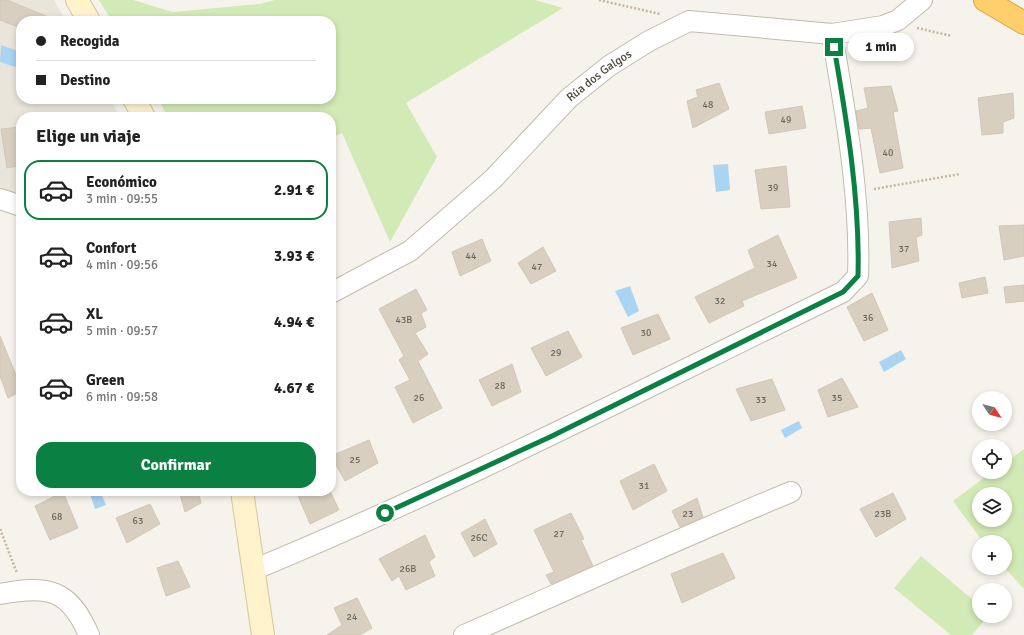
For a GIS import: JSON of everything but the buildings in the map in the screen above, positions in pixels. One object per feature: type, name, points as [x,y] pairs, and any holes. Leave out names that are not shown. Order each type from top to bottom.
[{"type":"highway","points":[[986,0],[1024,23]]},
{"type":"street","points":[[77,0],[86,16]]},
{"type":"street","points":[[689,21],[832,34],[883,26],[898,20],[920,2]]},
{"type":"street","name":"Rúa dos Galgos","points":[[336,290],[410,251],[493,179],[570,98],[609,66],[649,41],[689,21]]},
{"type":"street","points":[[253,570],[330,538],[550,437],[843,292],[858,276],[859,250],[848,130],[832,34]]},
{"type":"street","points":[[0,199],[16,204]]},
{"type":"street","points":[[464,635],[585,583],[694,532],[791,492]]},
{"type":"street","points":[[243,496],[263,635]]},
{"type":"street","points":[[0,594],[24,589],[46,590],[58,595],[72,605],[83,621],[89,635]]},
{"type":"path","points":[[599,0],[689,21]]},
{"type":"path","points":[[898,20],[922,30],[952,36]]},
{"type":"path","points":[[854,193],[960,174]]},
{"type":"path","points":[[0,529],[24,589]]},
{"type":"shaded area","points":[[0,0],[54,0],[63,16],[16,16],[16,104],[113,104],[117,112],[16,112],[16,193],[0,188]]},
{"type":"green space","points":[[99,0],[133,0],[173,12],[260,4],[275,0],[535,0],[563,8],[406,103],[437,157],[390,242],[342,133],[336,136],[336,112],[165,112],[161,104],[336,104],[336,16],[109,16]]},
{"type":"green space","points":[[1024,449],[1024,589],[1011,575],[1012,535],[978,535],[972,527],[1012,527],[1012,487],[972,487],[972,527],[953,501],[983,479],[1012,479],[1012,458]]},
{"type":"green space","points":[[921,556],[972,599],[972,623],[982,623],[972,635],[951,635],[894,588]]},
{"type":"water","points":[[1,45],[16,50],[16,67],[0,62]]},
{"type":"water","points":[[728,164],[730,190],[716,192],[713,165]]},
{"type":"water","points":[[630,286],[639,311],[628,317],[615,291]]},
{"type":"water","points":[[901,350],[906,359],[884,372],[879,362]]},
{"type":"water","points":[[799,421],[802,428],[785,438],[781,430]]},
{"type":"water","points":[[91,496],[102,496],[106,505],[95,509]]},
{"type":"route","points":[[385,513],[550,437],[843,292],[858,276],[859,250],[848,130],[834,47]]}]
